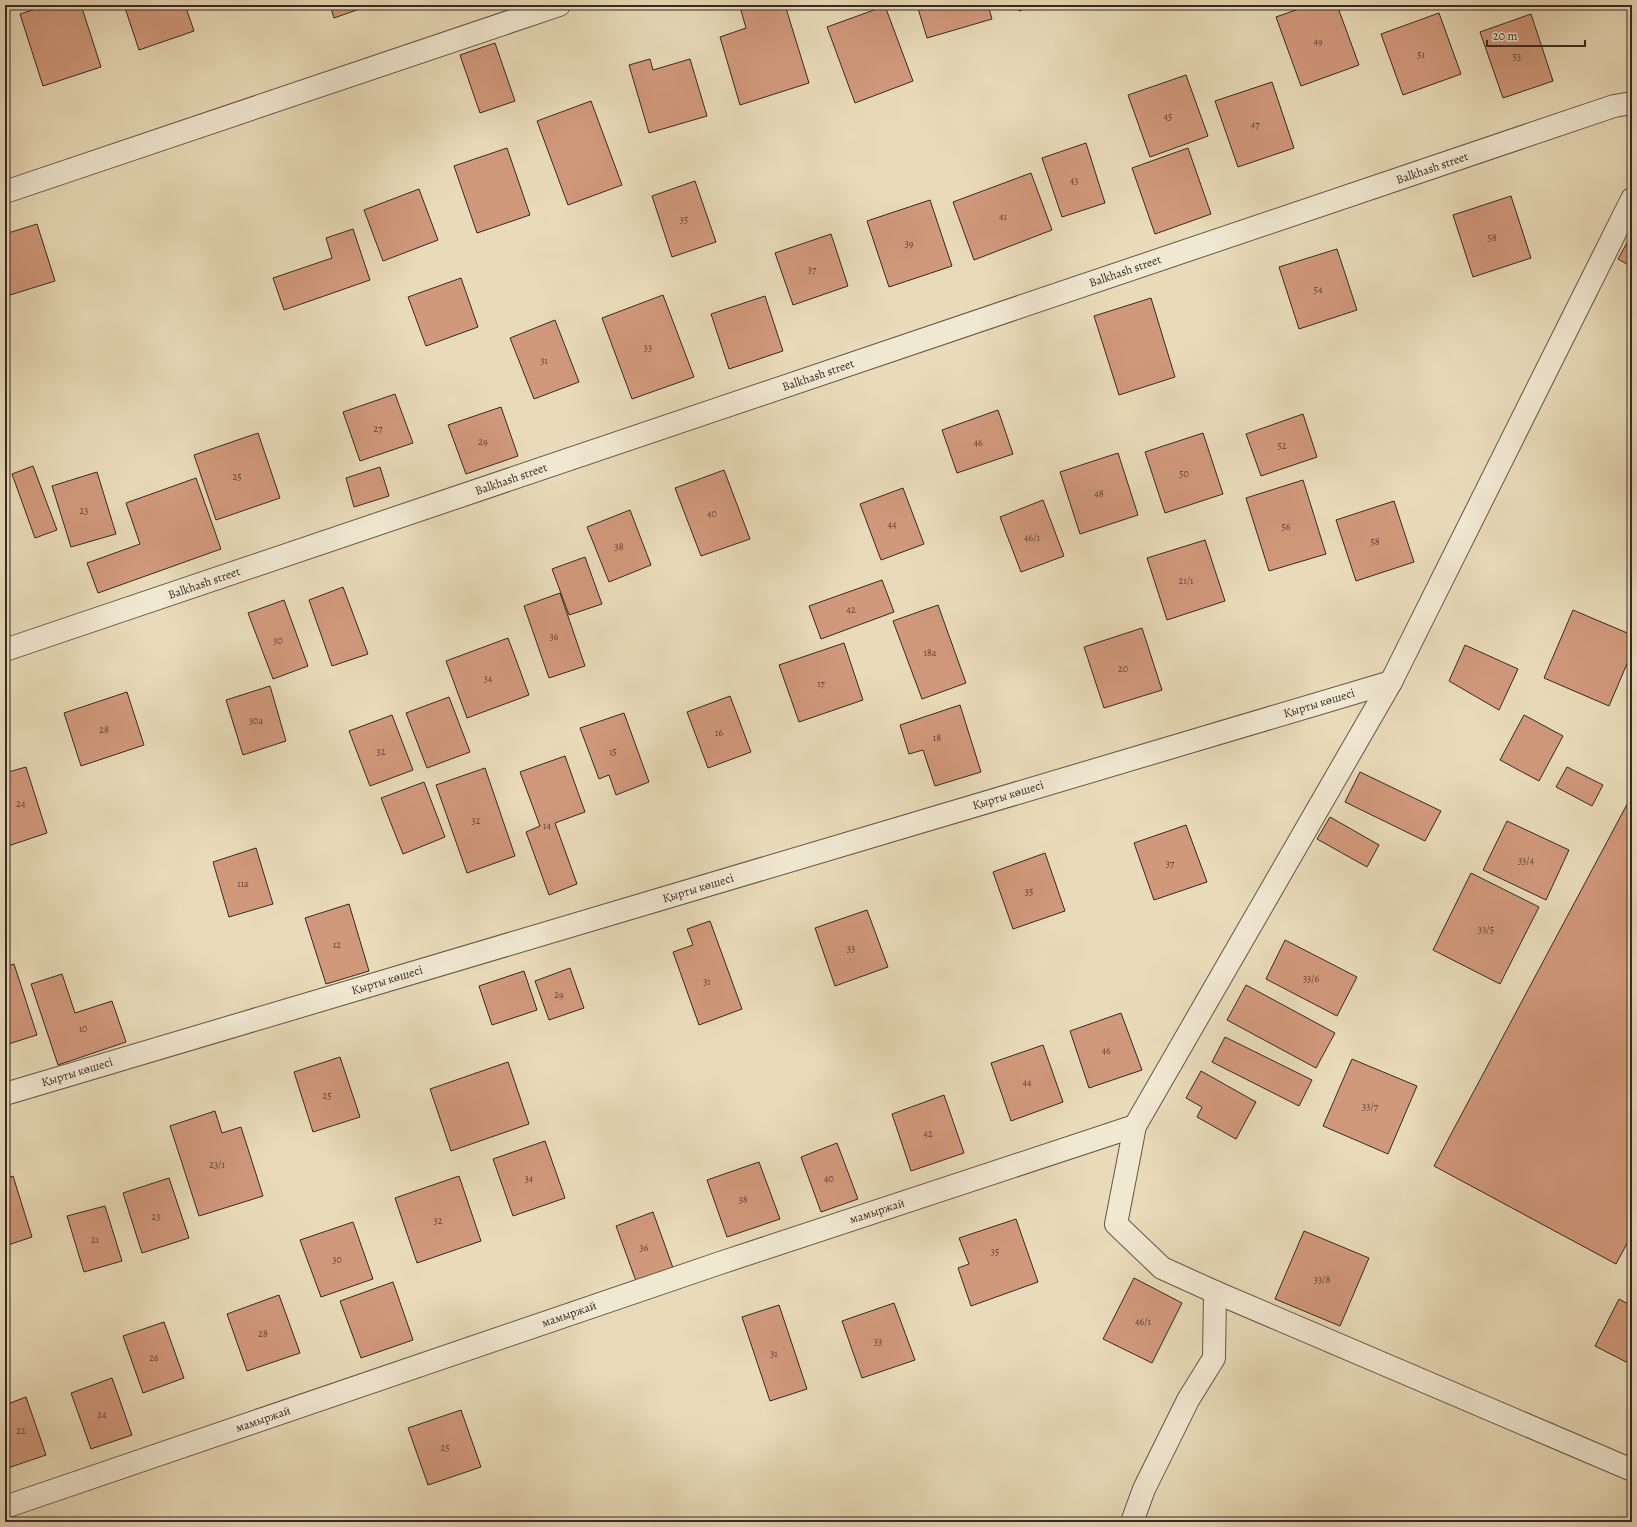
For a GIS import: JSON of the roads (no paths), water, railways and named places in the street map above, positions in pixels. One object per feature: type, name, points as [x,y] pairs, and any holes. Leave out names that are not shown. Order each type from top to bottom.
[{"type":"street","points":[[5,192],[559,5]]},
{"type":"street","name":"Balkhash street","points":[[5,650],[1606,109],[1632,103]]},
{"type":"street","points":[[1632,199],[1391,682],[1135,1126],[1116,1224],[1162,1268],[1632,1470]]},
{"type":"street","name":"Қырты көшесі","points":[[5,1094],[1391,682]]},
{"type":"street","name":"мамыржай","points":[[5,1507],[720,1263],[1135,1126]]},
{"type":"street","points":[[1132,1522],[1144,1489],[1188,1400],[1214,1358],[1215,1292]]}]
